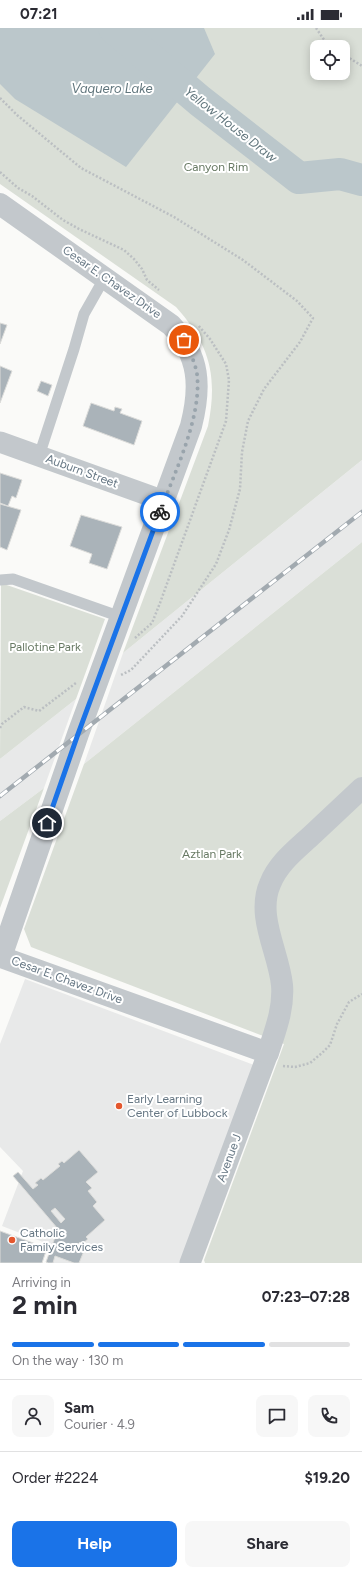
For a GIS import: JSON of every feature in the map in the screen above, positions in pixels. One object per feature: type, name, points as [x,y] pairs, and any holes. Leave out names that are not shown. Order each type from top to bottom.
[{"type":"street","name":"Cesar E. Chavez Drive","points":[[0,204],[171,325],[177,331],[189,350],[197,373],[197,399],[191,426],[78,734],[0,957],[268,1053]]},
{"type":"street","name":"Auburn Street","points":[[0,442],[164,501]]},
{"type":"street","points":[[268,1053],[278,1021],[282,998],[282,984],[269,934],[266,914],[266,898],[269,885],[277,871],[288,858],[362,788]]},
{"type":"street","name":"Avenue J","points":[[190,1263],[268,1053]]},
{"type":"lane","points":[[39,456],[84,314],[105,277]]},
{"type":"lane","points":[[0,580],[13,579],[121,617]]},
{"type":"path","points":[[316,28],[325,40]]},
{"type":"path","points":[[350,58],[362,66]]},
{"type":"path","points":[[0,172],[18,188],[32,196],[63,220],[124,250],[142,269],[147,280],[162,292]]},
{"type":"path","points":[[133,640],[152,623],[226,421],[229,380],[226,364],[210,339],[197,323]]},
{"type":"path","points":[[0,728],[2,724],[24,707],[39,711],[80,680]]},
{"type":"path","points":[[268,1053],[277,1066],[295,1067],[310,1063],[330,1045],[344,1011],[350,1002],[362,994]]},
{"type":"shaded area","points":[[362,460],[362,542],[84,764],[123,653]]},
{"type":"shaded area","points":[[76,699],[44,788],[0,821],[0,759]]},
{"type":"shaded area","name":"Early Learning Center of Lubbock","points":[[25,979],[254,1065],[180,1263],[51,1263],[56,1247],[2,1226],[23,1171],[0,1147],[0,1044]]},
{"type":"green space","name":"Canyon Rim","points":[[0,28],[362,28],[362,460],[123,653],[208,426],[211,408],[211,376],[204,348],[188,321],[176,307],[0,184]]},
{"type":"green space","name":"Aztlan Park","points":[[362,542],[362,1263],[205,1263],[204,1260],[284,1044],[31,947],[24,929],[84,764]]},
{"type":"green space","name":"Pallotine Park","points":[[1,583],[105,619],[76,699],[0,759]]},
{"type":"green space","points":[[44,788],[0,908],[0,821]]},
{"type":"water","name":"Vaquero Lake","points":[[0,28],[204,28],[215,54],[126,167],[15,99],[0,84]]},
{"type":"building","points":[[0,323],[7,325],[0,344]]},
{"type":"building","points":[[0,366],[12,371],[0,403]]},
{"type":"building","points":[[41,381],[52,385],[48,396],[37,391]]},
{"type":"building","points":[[91,403],[114,411],[115,407],[122,409],[120,413],[142,421],[134,445],[83,426]]},
{"type":"building","points":[[0,473],[22,480],[16,498],[12,496],[8,506],[0,503]]},
{"type":"building","points":[[0,504],[21,510],[7,550],[0,547]]},
{"type":"building","points":[[81,515],[122,527],[107,569],[89,563],[92,554],[70,546]]},
{"type":"building","points":[[79,1150],[98,1172],[86,1182],[92,1188],[88,1191],[97,1202],[93,1206],[105,1220],[86,1237],[88,1239],[82,1244],[80,1242],[78,1244],[84,1251],[79,1263],[74,1263],[55,1256],[53,1263],[48,1263],[46,1262],[58,1229],[13,1176],[18,1172],[33,1189],[38,1185],[35,1183],[41,1178],[43,1180],[60,1166],[58,1164],[62,1161],[64,1163]],"holes":[[[55,1208],[65,1219],[61,1223],[51,1211]]]},
{"type":"building","name":"Catholic Family Services","points":[[0,1231],[47,1248],[42,1263],[0,1263]]},
{"type":"waterway","name":"Yellow House Draw","points":[[114,28],[200,101],[299,178],[340,174],[362,180]]},
{"type":"railway","points":[[0,796],[362,512]]},
{"type":"way so far","points":[[160,512],[191,426],[197,399],[197,373],[184,340]]},
{"type":"place","name":"Early Learning Center of Lubbock","points":[[119,1106]]},
{"type":"place","name":"Catholic Family Services","points":[[12,1240]]},
{"type":"route","points":[[47,823],[78,734],[160,512]]}]
